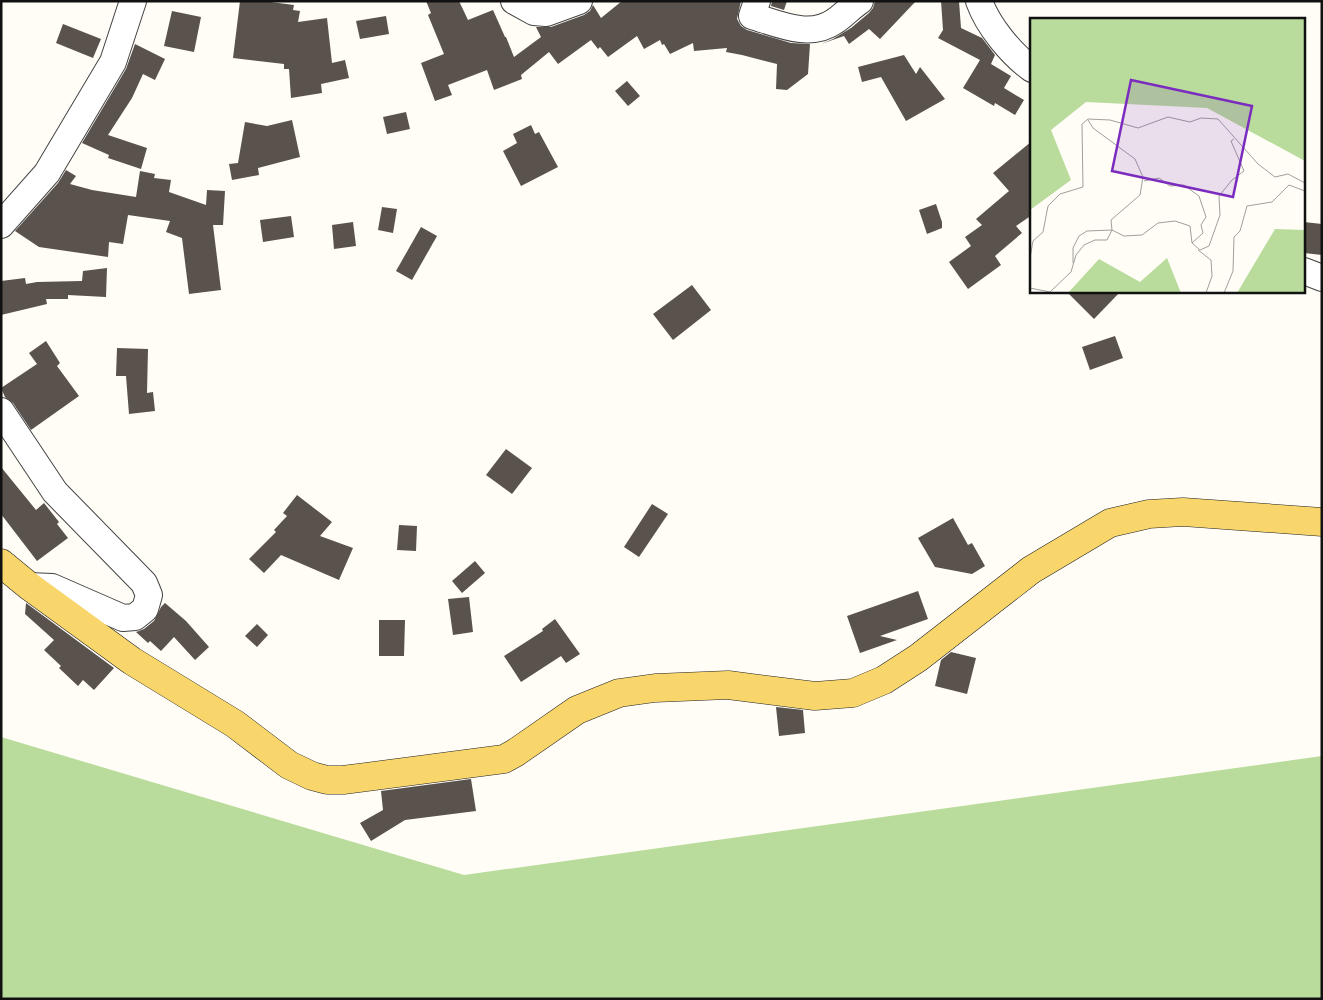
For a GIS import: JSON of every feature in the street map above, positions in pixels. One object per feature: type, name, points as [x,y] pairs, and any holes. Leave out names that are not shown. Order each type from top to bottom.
[{"type":"main road","points":[[1,563],[29,586],[132,661],[235,724],[290,765],[312,776],[327,780],[343,780],[504,759],[577,710],[619,693],[655,688],[728,685],[815,696],[853,693],[884,680],[918,658],[1031,570],[1110,523],[1149,514],[1183,512],[1322,522]]},
{"type":"street","points":[[1,225],[47,173],[113,62],[134,1]]},
{"type":"street","points":[[514,1],[534,12],[546,13],[579,1]]},
{"type":"street","points":[[757,1],[752,16],[792,28],[815,30],[834,21],[860,1]]},
{"type":"street","points":[[979,1],[1002,39],[1018,59],[1030,68]]},
{"type":"street","points":[[1306,272],[1322,278]]},
{"type":"street","points":[[1,411],[56,492],[144,583],[149,595],[146,609],[134,617],[123,618],[52,587],[29,586]]},
{"type":"green space","points":[[1,737],[464,875],[1322,756],[1322,999],[1,999]]},
{"type":"building","points":[[240,1],[263,1],[294,5],[293,10],[300,11],[298,22],[327,18],[332,63],[345,60],[349,78],[321,84],[322,93],[291,98],[289,69],[284,69],[284,64],[233,58]]},
{"type":"building","points":[[426,1],[459,1],[468,20],[493,10],[514,57],[541,37],[536,27],[551,27],[584,15],[590,11],[593,5],[601,18],[622,1],[741,1],[737,19],[741,26],[747,30],[791,43],[810,44],[808,74],[787,90],[776,89],[777,64],[726,52],[727,48],[694,51],[693,43],[670,54],[660,40],[644,49],[637,36],[608,57],[591,40],[558,64],[549,52],[521,75],[522,79],[494,90],[487,70],[448,85],[452,95],[435,101],[421,63],[444,54],[428,15],[431,13]]},
{"type":"building","points":[[772,1],[787,1],[784,10],[771,6]]},
{"type":"building","points":[[875,1],[916,1],[880,39],[869,29],[849,44],[844,36],[821,44],[851,28],[869,13]]},
{"type":"building","points":[[941,1],[959,1],[961,28],[982,38],[995,55],[991,64],[1011,76],[1004,88],[1024,100],[1015,115],[995,103],[994,106],[963,88],[980,60],[938,38],[943,30]]},
{"type":"building","points":[[172,11],[201,17],[194,52],[164,46]]},
{"type":"building","points":[[386,16],[389,34],[360,39],[356,21]]},
{"type":"building","points":[[63,24],[101,39],[93,58],[56,43]]},
{"type":"building","points":[[135,44],[165,59],[155,80],[143,74],[132,98],[108,135],[147,148],[141,169],[108,158],[109,155],[82,143],[126,69]]},
{"type":"building","points":[[904,55],[916,74],[920,67],[945,99],[906,121],[881,77],[862,82],[858,67]]},
{"type":"building","points":[[627,81],[640,96],[628,106],[615,91]]},
{"type":"building","points":[[406,112],[410,129],[387,134],[383,117]]},
{"type":"building","points":[[292,120],[300,157],[258,168],[259,175],[232,180],[229,164],[238,163],[245,122],[267,126]]},
{"type":"building","points":[[531,125],[535,134],[539,132],[558,167],[521,186],[503,151],[517,143],[513,134]]},
{"type":"building","points":[[1030,143],[1030,216],[1016,226],[1022,233],[995,256],[1001,265],[968,289],[949,262],[971,246],[965,237],[982,225],[976,219],[1009,191],[993,173]]},
{"type":"building","points":[[66,170],[76,176],[70,184],[92,190],[136,197],[140,171],[155,174],[154,178],[171,180],[169,192],[206,205],[207,190],[225,191],[223,225],[213,225],[221,290],[189,294],[182,238],[166,232],[170,221],[128,215],[123,244],[109,242],[108,257],[39,247],[15,231],[58,183]]},
{"type":"building","points":[[936,204],[942,228],[927,234],[919,210]]},
{"type":"building","points":[[382,207],[397,209],[393,233],[378,230]]},
{"type":"building","points":[[291,216],[294,237],[263,242],[260,220]]},
{"type":"building","points":[[353,222],[356,246],[334,249],[332,225]]},
{"type":"building","points":[[1306,222],[1322,224],[1322,255],[1306,253]]},
{"type":"building","points":[[421,227],[437,236],[412,280],[396,271]]},
{"type":"building","points":[[107,268],[106,297],[68,295],[68,299],[46,299],[47,304],[1,315],[1,281],[25,278],[26,284],[82,281],[83,271]]},
{"type":"building","points":[[692,285],[711,310],[673,340],[653,314]]},
{"type":"building","points":[[1067,292],[1120,292],[1094,319]]},
{"type":"building","points":[[1115,336],[1123,358],[1090,370],[1082,347]]},
{"type":"building","points":[[46,341],[60,363],[57,366],[79,396],[31,430],[13,403],[5,397],[1,388],[37,364],[29,353]]},
{"type":"building","points":[[117,348],[148,349],[147,393],[153,392],[155,411],[129,414],[126,376],[116,376]]},
{"type":"building","points":[[506,449],[532,468],[512,494],[486,475]]},
{"type":"building","points":[[1,467],[36,510],[44,503],[59,522],[57,524],[68,538],[37,561],[1,514]]},
{"type":"building","points":[[297,495],[332,522],[320,536],[353,548],[339,580],[281,555],[264,573],[249,559],[276,532],[274,530],[287,516],[283,513]]},
{"type":"building","points":[[652,504],[668,514],[639,557],[624,547]]},
{"type":"building","points":[[953,518],[968,545],[972,543],[985,566],[972,574],[935,567],[918,538]]},
{"type":"building","points":[[399,525],[417,526],[416,551],[397,550]]},
{"type":"building","points":[[475,561],[485,573],[462,593],[452,581]]},
{"type":"building","points":[[918,591],[928,619],[880,636],[897,640],[860,653],[847,616]]},
{"type":"building","points":[[469,597],[473,632],[453,635],[448,599]]},
{"type":"building","points":[[26,603],[114,668],[94,690],[83,680],[78,686],[44,650],[54,640],[25,614]]},
{"type":"building","points":[[165,603],[186,621],[209,647],[195,660],[174,637],[161,651],[136,632],[144,629],[154,621]]},
{"type":"building","points":[[555,619],[580,654],[566,663],[561,656],[521,682],[504,656],[543,631],[542,629]]},
{"type":"building","points":[[379,620],[405,620],[404,656],[379,656]]},
{"type":"building","points":[[257,624],[268,635],[257,647],[245,636]]},
{"type":"building","points":[[951,652],[976,658],[967,694],[935,686],[941,660]]},
{"type":"building","points":[[776,707],[803,710],[805,733],[779,736]]},
{"type":"building","points":[[471,779],[476,811],[405,820],[371,841],[360,823],[383,810],[381,791]]}]
